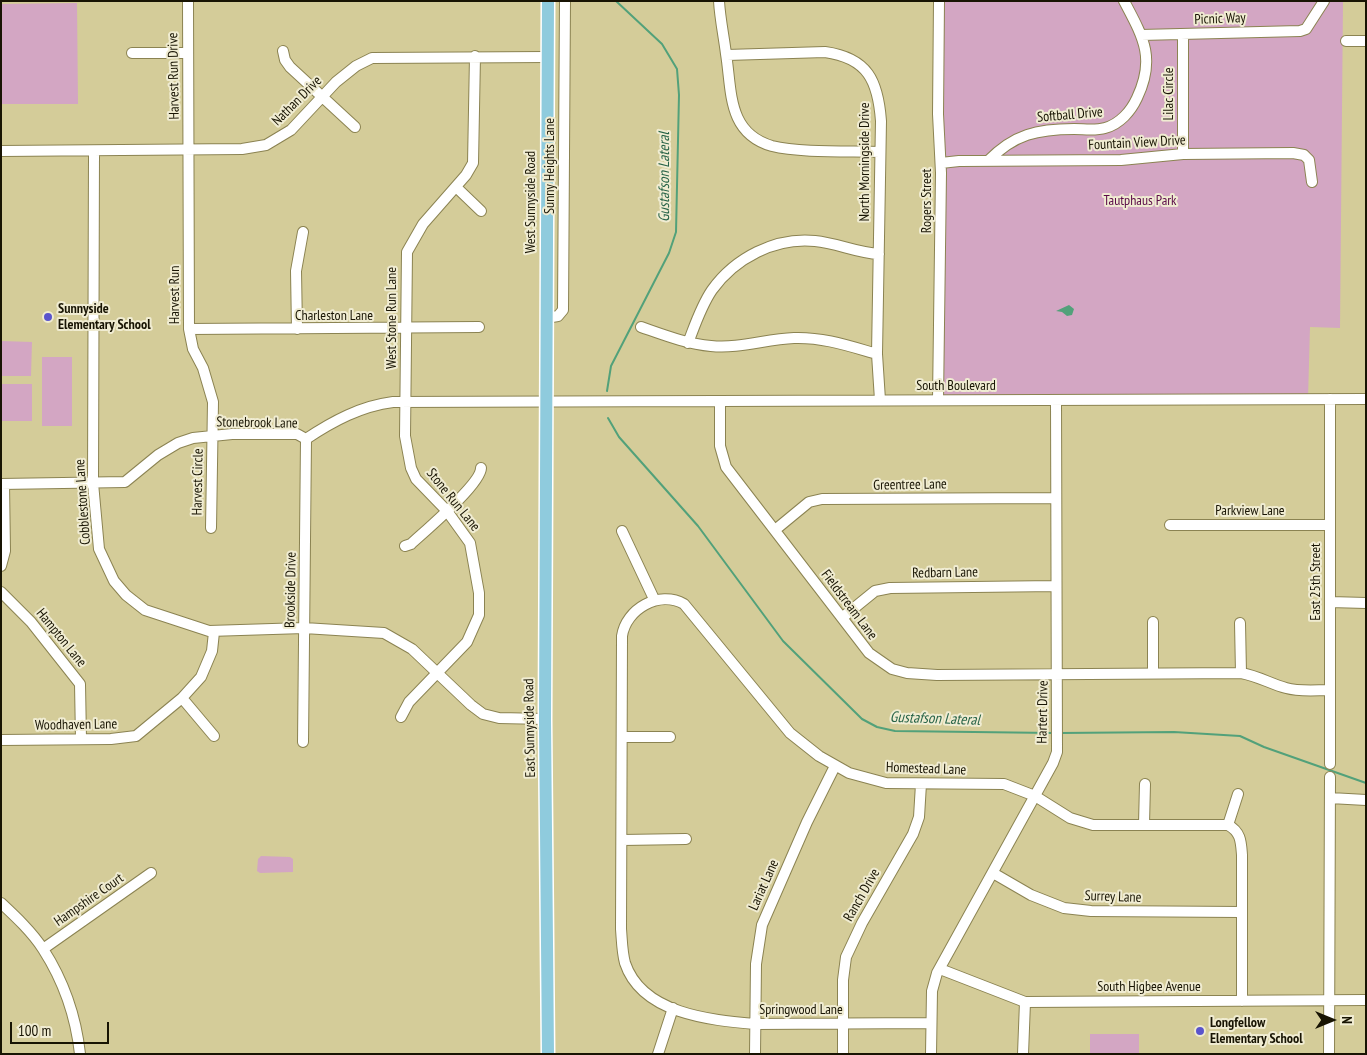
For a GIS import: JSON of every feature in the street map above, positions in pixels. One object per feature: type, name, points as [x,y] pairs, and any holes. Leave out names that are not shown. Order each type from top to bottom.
[{"type":"main road","name":"West Sunnyside Road","points":[[546,402],[548,1]]},
{"type":"main road","name":"East Sunnyside Road","points":[[546,402],[545,719],[548,1054]]},
{"type":"street","name":"Harvest Run Drive","points":[[188,1],[189,150]]},
{"type":"street","name":"Sunny Heights Lane","points":[[546,318],[558,316],[563,310],[565,1]]},
{"type":"street","points":[[718,1],[727,56],[730,98],[733,109],[746,129],[754,137],[781,148],[880,152]]},
{"type":"street","name":"Rogers Street","points":[[938,400],[942,163],[938,114],[939,1]]},
{"type":"street","name":"Softball Drive","points":[[988,161],[1005,146],[1033,132],[1050,129],[1102,129],[1122,119],[1135,104],[1147,74],[1147,55],[1141,35],[1124,1]]},
{"type":"street","name":"Picnic Way","points":[[1141,35],[1300,31],[1306,29],[1324,1]]},
{"type":"street","name":"Lilac Circle","points":[[1183,34],[1183,154]]},
{"type":"street","points":[[1346,41],[1366,41]]},
{"type":"street","points":[[283,51],[285,60],[290,68],[355,127]]},
{"type":"street","name":"North Morningside Drive","points":[[727,56],[825,52],[852,59],[865,69],[878,93],[881,121],[877,354],[880,400]]},
{"type":"street","points":[[132,53],[187,53]]},
{"type":"street","name":"West Stone Run Lane","points":[[405,422],[407,252],[423,224],[456,187],[473,163],[475,56]]},
{"type":"street","name":"Nathan Drive","points":[[1,152],[242,149],[266,145],[291,130],[344,75],[372,58],[547,57]]},
{"type":"street","name":"Harvest Run","points":[[189,150],[189,329],[193,349],[203,368],[211,391],[212,435]]},
{"type":"street","name":"Cobblestone Lane","points":[[94,152],[94,483],[99,549],[114,581],[126,595],[145,610],[214,632],[304,628],[384,633],[412,649],[437,674],[483,714],[499,718],[545,719]]},
{"type":"street","name":"Fountain View Drive","points":[[942,163],[1121,160],[1183,154],[1276,153],[1304,155],[1309,160],[1312,182]]},
{"type":"street","points":[[456,187],[481,211]]},
{"type":"street","points":[[297,329],[296,271],[303,232]]},
{"type":"street","points":[[688,343],[704,305],[722,278],[734,267],[770,246],[785,242],[812,240],[879,254]]},
{"type":"street","name":"Charleston Lane","points":[[189,329],[479,327]]},
{"type":"street","points":[[641,327],[688,343],[730,347],[808,338],[831,341],[877,354]]},
{"type":"street","name":"East 25th Street","points":[[1330,399],[1330,764]]},
{"type":"street","name":"South Boulevard","points":[[546,402],[1366,399]]},
{"type":"street","name":"Hartert Drive","points":[[931,1054],[932,991],[940,969],[1053,762],[1058,733],[1056,400]]},
{"type":"street","name":"Stonebrook Lane","points":[[3,484],[126,482],[158,455],[178,443],[212,435],[297,434],[306,439],[344,416],[379,404],[406,402],[546,402]]},
{"type":"street","name":"Fieldstream Lane","points":[[720,402],[722,458],[726,467],[869,653],[886,666],[907,673],[937,675],[1241,673],[1301,691],[1330,690]]},
{"type":"street","name":"Stone Run Lane","points":[[401,717],[409,702],[467,642],[475,627],[480,607],[472,548],[464,532],[447,511],[428,494],[414,474],[407,453],[405,422]]},
{"type":"street","name":"Harvest Circle","points":[[211,528],[212,435]]},
{"type":"street","name":"Brookside Drive","points":[[303,742],[306,439]]},
{"type":"street","points":[[405,546],[411,544],[447,511],[477,478],[482,468]]},
{"type":"street","points":[[1,566],[5,551],[3,484]]},
{"type":"street","name":"Greentree Lane","points":[[775,530],[808,502],[822,499],[1056,498]]},
{"type":"street","name":"Parkview Lane","points":[[1170,525],[1330,525]]},
{"type":"street","points":[[622,531],[657,599]]},
{"type":"street","name":"Redbarn Lane","points":[[843,617],[875,592],[890,588],[1056,586]]},
{"type":"street","name":"Hampton Lane","points":[[1,592],[30,622],[80,684],[81,739]]},
{"type":"street","name":"Springwood Lane","points":[[657,599],[632,616],[623,630],[622,929],[625,964],[632,979],[646,994],[673,1008],[701,1016],[754,1024],[930,1023]]},
{"type":"street","name":"Homestead Lane","points":[[657,599],[672,599],[684,604],[790,733],[804,746],[835,766],[862,778],[886,783],[1004,784],[1035,796],[1080,822],[1093,825],[1228,825]]},
{"type":"street","points":[[1330,602],[1366,602]]},
{"type":"street","points":[[1153,622],[1153,673]]},
{"type":"street","points":[[1240,622],[1241,673]]},
{"type":"street","name":"Woodhaven Lane","points":[[1,740],[136,736],[182,698],[201,677],[212,652],[214,632]]},
{"type":"street","points":[[182,698],[214,736]]},
{"type":"street","points":[[622,737],[670,737]]},
{"type":"street","name":"Lariat Lane","points":[[755,1054],[756,964],[762,925],[807,822],[835,766]]},
{"type":"street","points":[[1329,1054],[1330,777]]},
{"type":"street","name":"Ranch Drive","points":[[843,1054],[843,980],[846,957],[862,923],[913,834],[919,817],[921,784]]},
{"type":"street","points":[[1144,824],[1145,784]]},
{"type":"street","points":[[1238,794],[1228,825],[1234,828],[1240,838],[1242,1000]]},
{"type":"street","points":[[1330,798],[1366,800]]},
{"type":"street","points":[[622,840],[686,839]]},
{"type":"street","name":"Surrey Lane","points":[[993,873],[1031,895],[1064,908],[1091,911],[1242,912]]},
{"type":"street","name":"Hampshire Court","points":[[43,949],[150,874]]},
{"type":"street","points":[[1,903],[43,949],[72,1011],[80,1054]]},
{"type":"street","name":"South Higbee Avenue","points":[[940,969],[1025,1002],[1366,1000]]},
{"type":"street","points":[[1023,1054],[1025,1002]]},
{"type":"street","points":[[658,1054],[673,1008]]},
{"type":"green space","name":"Tautphaus Park","points":[[939,1],[1343,1],[1340,328],[1310,327],[1308,399],[938,400]]},
{"type":"green space","points":[[77,3],[78,104],[1,104],[1,4]]},
{"type":"green space","points":[[1,341],[32,342],[31,376],[1,376]]},
{"type":"green space","points":[[42,357],[72,357],[72,426],[42,426]]},
{"type":"green space","points":[[1,384],[32,384],[32,421],[1,421]]},
{"type":"green space","points":[[261,856],[290,857],[293,859],[293,872],[260,873],[257,871],[258,859]]},
{"type":"green space","points":[[1090,1034],[1139,1034],[1139,1054],[1090,1054]]},
{"type":"shaded area","points":[[1069,305],[1074,309],[1072,315],[1067,316],[1062,312],[1056,311]]},
{"type":"waterway","name":"Gustafson Lateral","points":[[607,391],[611,366],[669,253],[676,232],[679,95],[677,69],[662,44],[616,1]]},
{"type":"waterway","name":"Gustafson Lateral","points":[[608,418],[619,437],[698,526],[783,641],[862,719],[877,727],[895,731],[1053,733]]},
{"type":"waterway","name":"Gustafson Lateral","points":[[1060,733],[1174,732],[1240,736],[1264,747],[1366,783]]},
{"type":"place","name":"Sunnyside Elementary School","points":[[48,317]]},
{"type":"place","name":"Longfellow Elementary School","points":[[1200,1031]]}]
